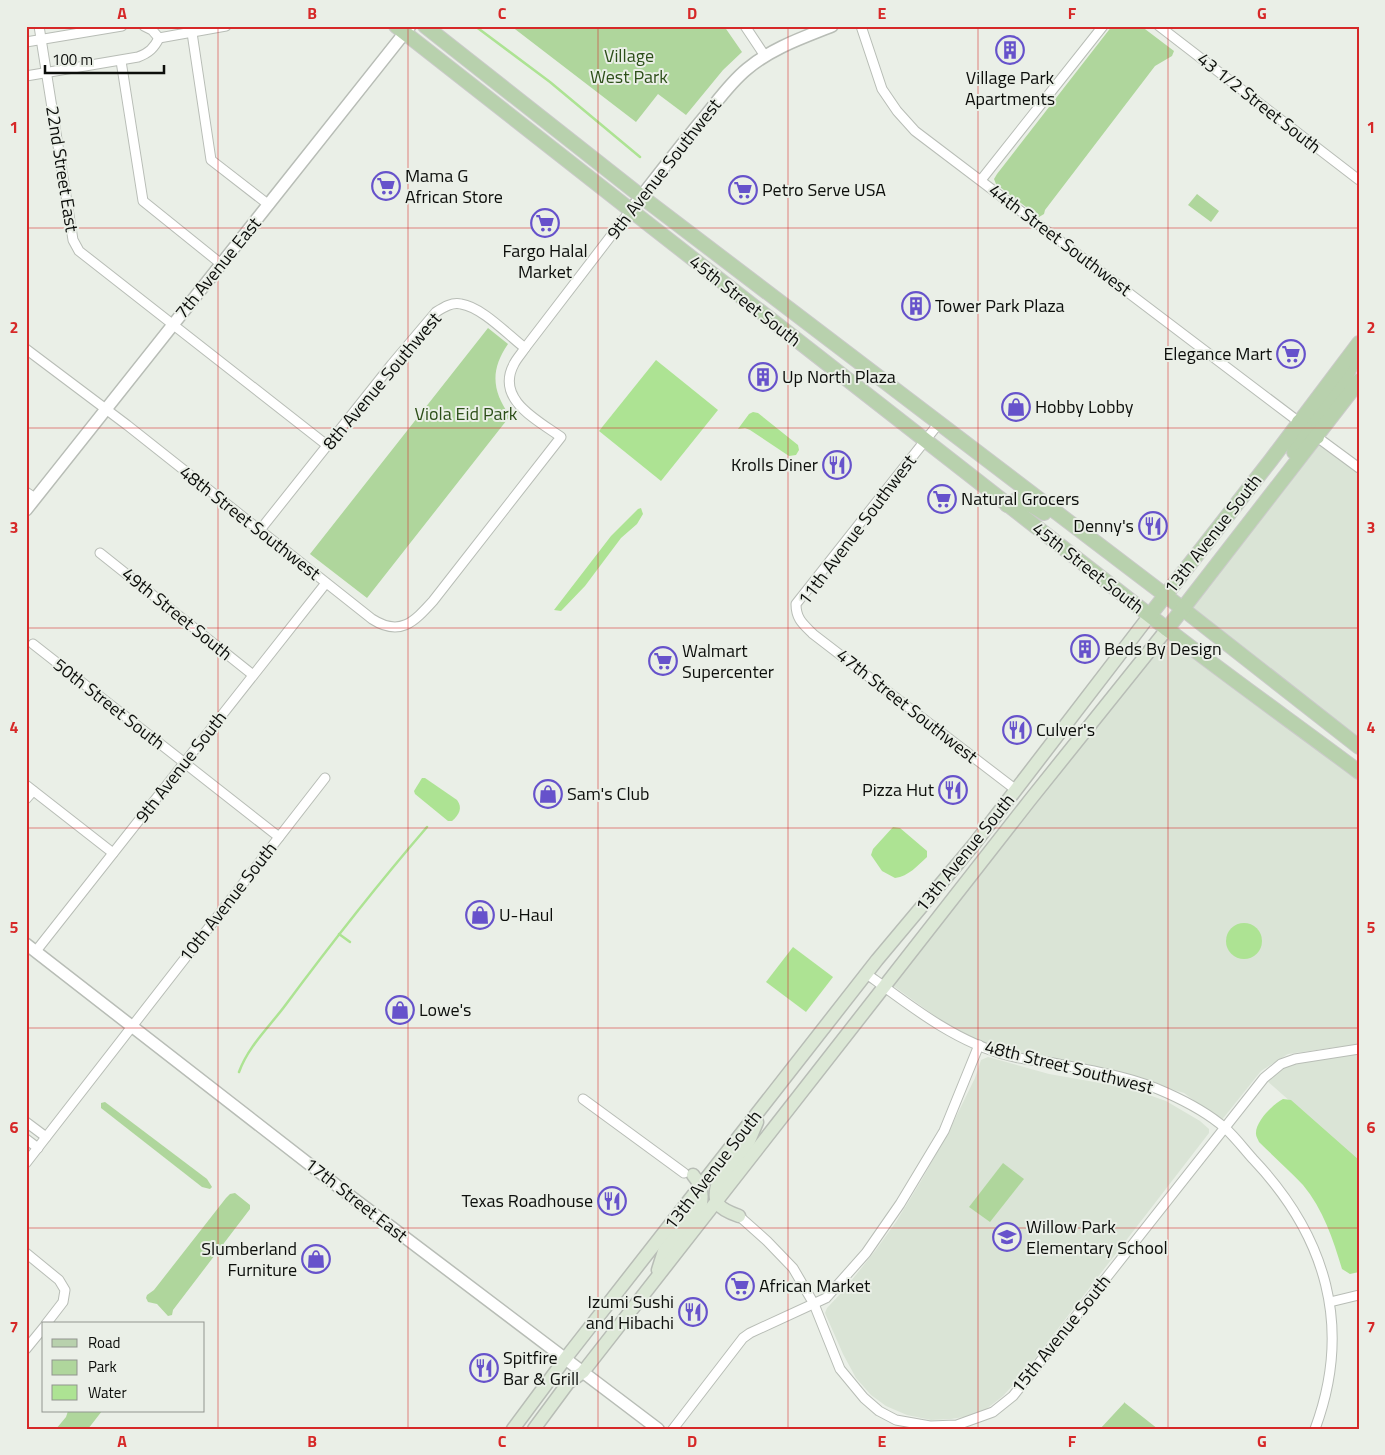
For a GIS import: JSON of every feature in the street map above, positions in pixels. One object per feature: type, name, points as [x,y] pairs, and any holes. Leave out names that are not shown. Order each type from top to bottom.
[{"type":"main road","name":"45th Street South","points":[[425,26],[642,197],[1165,595],[1353,743]]},
{"type":"main road","name":"45th Street South","points":[[404,29],[630,211],[959,468],[1167,629],[1359,772]]},
{"type":"main road","points":[[699,265],[732,283],[767,310],[782,314],[789,310]]},
{"type":"main road","points":[[777,326],[785,321],[793,322],[848,362],[869,369]]},
{"type":"main road","name":"13th Avenue South","points":[[512,1429],[866,974],[975,843],[1359,343]]},
{"type":"main road","points":[[1317,436],[1314,428],[1316,421],[1343,384],[1359,349]]},
{"type":"main road","name":"13th Avenue South","points":[[534,1429],[568,1383],[582,1372],[693,1231],[720,1206],[732,1182],[1167,629],[1359,381]]},
{"type":"main road","points":[[1251,521],[1272,480],[1304,438],[1305,428],[1299,422]]},
{"type":"main road","points":[[959,468],[970,470],[1000,491],[1008,494],[1016,494],[1022,486]]},
{"type":"main road","points":[[1007,505],[1016,500],[1032,504],[1073,532],[1102,548]]},
{"type":"main road","points":[[1246,687],[1282,707],[1332,743],[1353,743]]},
{"type":"main road","points":[[1336,755],[1340,751],[1348,750],[1359,755]]},
{"type":"main road","points":[[968,880],[974,865],[1017,806],[1021,798],[1016,790]]},
{"type":"main road","points":[[739,1216],[720,1206],[715,1195],[719,1180],[749,1142],[764,1105]]},
{"type":"main road","points":[[688,1174],[707,1173],[716,1167]]},
{"type":"main road","points":[[655,1280],[664,1251],[701,1203],[702,1197],[699,1182],[688,1174]]},
{"type":"main road","points":[[685,1205],[691,1192],[688,1174]]},
{"type":"main road","points":[[732,1182],[728,1198],[739,1216]]},
{"type":"street","name":"22nd Street East","points":[[39,26],[73,240],[79,251],[328,446]]},
{"type":"street","points":[[26,42],[122,26]]},
{"type":"street","points":[[144,26],[152,30],[159,38]]},
{"type":"street","points":[[159,38],[191,29],[226,26]]},
{"type":"street","points":[[745,26],[765,56]]},
{"type":"street","name":"9th Avenue Southwest","points":[[525,348],[732,82],[746,69],[788,43],[832,26]]},
{"type":"street","name":"44th Street Southwest","points":[[861,26],[882,89],[897,111],[915,131],[1299,422]]},
{"type":"street","points":[[981,180],[1103,26]]},
{"type":"street","name":"43 1/2 Street South","points":[[1159,26],[1359,180]]},
{"type":"street","points":[[191,29],[211,160],[269,205]]},
{"type":"street","name":"7th Avenue East","points":[[26,510],[31,495],[106,409],[269,205],[404,29]]},
{"type":"street","points":[[26,76],[121,61],[148,53],[156,45],[159,38]]},
{"type":"street","points":[[121,61],[143,201],[220,264]]},
{"type":"street","name":"8th Avenue Southwest","points":[[260,530],[424,324],[436,312],[444,307],[461,304],[469,306],[483,314],[525,348]]},
{"type":"street","name":"48th Street Southwest","points":[[26,350],[106,409],[379,624],[398,627],[408,625],[417,619],[433,601],[561,437],[522,409],[514,399],[510,389],[510,375],[514,364],[525,348]]},
{"type":"street","name":"11th Avenue Southwest","points":[[799,621],[796,604],[939,423]]},
{"type":"street","points":[[1317,436],[1359,468]]},
{"type":"street","name":"49th Street South","points":[[100,553],[253,675]]},
{"type":"street","name":"9th Avenue South","points":[[31,947],[113,853],[326,583]]},
{"type":"street","name":"47th Street Southwest","points":[[799,621],[812,634],[1016,790]]},
{"type":"street","name":"50th Street South","points":[[33,644],[279,837]]},
{"type":"street","name":"10th Avenue South","points":[[26,1163],[325,778]]},
{"type":"street","points":[[26,799],[30,788],[113,853]]},
{"type":"street","name":"17th Street East","points":[[31,947],[345,1192],[658,1429]]},
{"type":"street","name":"48th Street Southwest","points":[[866,974],[944,1027],[979,1045],[1011,1057],[1058,1064],[1136,1082],[1181,1100],[1225,1128],[1273,1181],[1292,1206],[1303,1223],[1318,1257],[1330,1302],[1332,1338],[1330,1374],[1323,1409],[1315,1429]]},
{"type":"street","points":[[673,1429],[743,1338],[826,1298],[848,1275],[900,1204],[944,1131],[979,1045]]},
{"type":"street","name":"15th Avenue South","points":[[739,1216],[782,1256],[803,1283],[814,1304],[840,1369],[864,1398],[878,1411],[896,1420],[930,1426],[957,1425],[993,1412],[1013,1396],[1264,1078],[1282,1064],[1295,1059],[1359,1049]]},
{"type":"street","points":[[584,1099],[688,1174]]},
{"type":"street","points":[[26,1122],[46,1137]]},
{"type":"street","points":[[26,1139],[38,1148]]},
{"type":"street","points":[[26,1253],[59,1280],[66,1294],[63,1302],[47,1322]]},
{"type":"street","points":[[1330,1302],[1359,1295]]},
{"type":"street","points":[[26,1349],[42,1329]]},
{"type":"shaded area","points":[[1318,442],[1359,473],[1359,741],[1185,608]]},
{"type":"shaded area","points":[[1166,634],[1359,778],[1359,1044],[1288,1054],[1261,1071],[1221,1121],[1184,1093],[1122,1074],[986,1045],[942,1021],[892,985]]},
{"type":"shaded area","points":[[1359,1053],[1359,1162],[1266,1080],[1287,1065]]},
{"type":"shaded area","name":"Willow Park Elementary School","points":[[988,1057],[1049,1074],[1129,1088],[1166,1101],[1200,1121],[1209,1129],[1209,1133],[1023,1374],[1003,1396],[985,1410],[970,1416],[931,1420],[907,1415],[886,1406],[871,1395],[856,1378],[825,1313],[896,1222],[952,1125],[975,1078],[981,1060]]},
{"type":"green space","name":"Village West Park","points":[[511,26],[724,26],[742,52],[723,70],[686,115],[658,94],[636,122]]},
{"type":"green space","points":[[1112,26],[1141,26],[1174,51],[1172,56],[1155,66],[1045,210],[1044,214],[1039,217],[996,184],[994,179]]},
{"type":"green space","points":[[1197,194],[1219,211],[1211,222],[1188,205]]},
{"type":"green space","name":"Viola Eid Park","points":[[488,328],[508,344],[498,363],[496,380],[500,398],[510,416],[367,598],[310,554]]},
{"type":"green space","points":[[105,1102],[207,1179],[212,1187],[210,1189],[202,1187],[101,1108],[101,1103]]},
{"type":"green space","points":[[1003,1163],[1024,1179],[990,1222],[969,1207]]},
{"type":"green space","points":[[235,1193],[250,1205],[250,1209],[173,1310],[172,1315],[168,1316],[157,1304],[148,1302],[147,1295],[154,1290],[226,1198],[230,1194]]},
{"type":"green space","points":[[1125,1403],[1158,1429],[1100,1429]]},
{"type":"green space","points":[[68,1412],[101,1412],[88,1429],[56,1429]]},
{"type":"water","points":[[656,360],[718,410],[661,481],[599,431]]},
{"type":"water","points":[[753,412],[758,413],[798,445],[799,450],[796,455],[789,456],[750,430],[745,428],[738,429],[749,414]]},
{"type":"water","points":[[641,508],[643,514],[637,524],[621,538],[585,586],[561,611],[554,610],[611,536]]},
{"type":"water","points":[[422,778],[425,778],[457,800],[460,806],[459,811],[452,821],[448,821],[415,794],[414,791]]},
{"type":"water","points":[[893,827],[900,828],[927,851],[927,857],[909,873],[895,878],[882,871],[871,855],[873,849]]},
{"type":"water","points":[[1244,923],[1251,924],[1257,928],[1261,934],[1261,948],[1257,954],[1251,958],[1244,959],[1237,958],[1231,954],[1227,948],[1226,941],[1227,934],[1231,928],[1237,924]]},
{"type":"water","points":[[793,947],[833,977],[806,1012],[766,982]]},
{"type":"water","points":[[1283,1099],[1291,1100],[1359,1160],[1359,1272],[1350,1274],[1342,1269],[1327,1225],[1310,1194],[1298,1179],[1259,1142],[1256,1134],[1258,1124],[1274,1105]]},
{"type":"waterway","points":[[475,26],[550,82],[640,157]]},
{"type":"waterway","points":[[239,1072],[259,1038],[354,916],[427,827]]},
{"type":"waterway","points":[[339,934],[350,942]]},
{"type":"place","name":"Village Park Apartments","points":[[1010,50]]},
{"type":"place","name":"Mama G African Store","points":[[386,186]]},
{"type":"place","name":"Petro Serve USA","points":[[743,190]]},
{"type":"place","name":"Fargo Halal Market","points":[[545,223]]},
{"type":"place","name":"Tower Park Plaza","points":[[916,306]]},
{"type":"place","name":"Elegance Mart","points":[[1291,354]]},
{"type":"place","name":"Up North Plaza","points":[[763,377]]},
{"type":"place","name":"Hobby Lobby","points":[[1016,407]]},
{"type":"place","name":"Krolls Diner","points":[[837,465]]},
{"type":"place","name":"Natural Grocers","points":[[942,499]]},
{"type":"place","name":"Denny's","points":[[1153,526]]},
{"type":"place","name":"Beds By Design","points":[[1085,649]]},
{"type":"place","name":"Walmart Supercenter","points":[[663,661]]},
{"type":"place","name":"Culver's","points":[[1017,730]]},
{"type":"place","name":"Pizza Hut","points":[[953,790]]},
{"type":"place","name":"Sam's Club","points":[[548,794]]},
{"type":"place","name":"U-Haul","points":[[480,915]]},
{"type":"place","name":"Lowe's","points":[[400,1010]]},
{"type":"place","name":"Texas Roadhouse","points":[[612,1201]]},
{"type":"place","name":"Willow Park Elementary School","points":[[1007,1237]]},
{"type":"place","name":"Slumberland Furniture","points":[[316,1259]]},
{"type":"place","name":"African Market","points":[[740,1286]]},
{"type":"place","name":"Izumi Sushi and Hibachi","points":[[693,1312]]},
{"type":"place","name":"Spitfire Bar & Grill","points":[[484,1368]]}]
